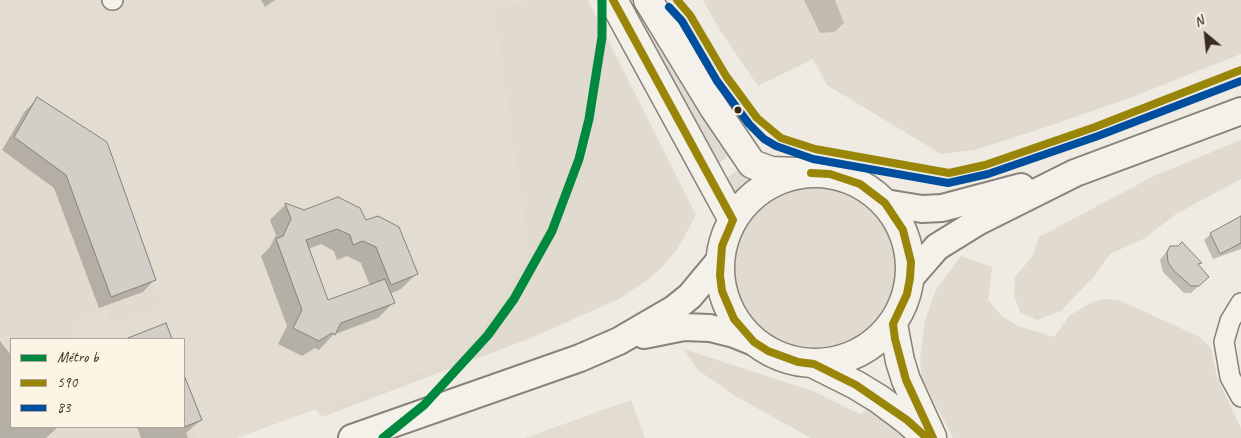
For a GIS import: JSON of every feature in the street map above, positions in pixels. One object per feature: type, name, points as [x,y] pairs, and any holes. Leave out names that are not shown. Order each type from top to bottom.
[{"type":"main road","points":[[613,0],[733,220]]},
{"type":"main road","points":[[648,0],[714,108],[752,164],[771,171],[830,174],[860,184],[885,203],[895,216],[906,238],[911,262],[910,278],[902,310],[893,324],[866,349],[832,362],[814,364]]},
{"type":"main road","points":[[910,278],[923,261],[953,235],[1075,174],[1241,111]]},
{"type":"main road","points":[[754,342],[734,319],[722,290],[720,260],[724,239],[733,220],[745,204],[759,191],[794,175],[814,173]]},
{"type":"main road","points":[[885,203],[922,209],[942,208],[1075,174]]},
{"type":"main road","points":[[352,438],[580,358],[619,341],[674,310],[690,296],[720,260]]},
{"type":"main road","points":[[893,324],[900,361],[906,380],[933,438]]},
{"type":"main road","points":[[619,341],[684,327],[718,330],[754,342],[782,358],[814,364],[856,385],[907,420],[927,438]]},
{"type":"street","points":[[1241,303],[1230,321],[1224,342],[1230,378],[1241,397]]},
{"type":"shaded area","points":[[0,0],[531,0],[493,7],[530,247],[502,300],[466,349],[439,364],[237,438],[0,438]]},
{"type":"shaded area","points":[[531,0],[588,0],[696,215],[678,248],[664,265],[650,278],[619,299],[531,338],[322,417],[315,409],[439,364],[466,349],[502,300],[529,247],[493,7]]},
{"type":"shaded area","points":[[621,0],[641,0],[734,152],[712,168]]},
{"type":"shaded area","points":[[703,0],[804,0],[820,33],[843,23],[835,0],[1241,0],[1241,54],[1130,98],[1040,129],[975,150],[941,154],[827,85],[813,59],[758,86],[721,32]]},
{"type":"shaded area","points":[[804,0],[835,0],[844,23],[834,32],[820,33]]},
{"type":"shaded area","points":[[11,137],[65,176],[111,299],[154,282],[162,300],[175,296],[177,301],[112,324],[106,309],[70,323],[76,338],[10,338],[10,349],[0,336],[1,151]]},
{"type":"shaded area","points":[[1241,140],[1241,179],[1176,214],[1145,238],[1110,254],[1095,275],[1061,311],[1037,320],[1020,312],[1014,295],[1015,277],[1033,256],[1039,237],[1156,175]]},
{"type":"shaded area","points":[[744,165],[754,181],[731,202],[720,183]]},
{"type":"shaded area","points":[[815,186],[846,192],[873,210],[891,237],[897,268],[891,299],[873,326],[846,344],[815,350],[784,344],[757,326],[739,299],[733,268],[739,237],[757,210],[784,192]]},
{"type":"shaded area","points":[[961,256],[992,267],[988,300],[1002,316],[1018,326],[1054,337],[1069,316],[1092,302],[1106,299],[1121,301],[1198,336],[1211,348],[1217,377],[1241,428],[1241,438],[953,438],[922,379],[920,360],[925,320],[936,290]]},
{"type":"shaded area","points":[[684,349],[815,392],[860,414],[872,407],[909,438],[811,438],[735,396],[698,370]]},
{"type":"shaded area","points":[[631,400],[645,438],[525,438]]},
{"type":"shaded area","points":[[193,427],[197,438],[159,438]]},
{"type":"shaded area","points":[[60,428],[139,428],[144,438],[47,438]]},
{"type":"building","points":[[37,97],[107,142],[156,280],[111,297],[66,175],[14,137]]},
{"type":"building","points":[[338,197],[360,208],[366,220],[378,216],[399,227],[418,274],[391,285],[376,247],[363,241],[353,245],[350,235],[337,229],[306,240],[328,300],[385,279],[395,303],[341,323],[335,335],[332,333],[319,341],[293,328],[302,310],[276,239],[283,236],[291,219],[285,203],[304,210]]},
{"type":"building","points":[[1241,216],[1241,243],[1220,254],[1210,233]]},
{"type":"building","points":[[1182,242],[1202,263],[1198,264],[1209,277],[1199,286],[1191,286],[1173,270],[1168,262],[1167,252],[1170,246],[1178,246]]},
{"type":"building","points":[[166,323],[172,338],[128,338]]},
{"type":"building","points":[[185,378],[202,420],[185,427]]},
{"type":"metro line","name":"b","points":[[383,438],[424,405],[488,335],[514,299],[552,231],[579,159],[589,119],[602,37],[602,0]]},
{"type":"transit line","name":"590","points":[[613,0],[733,220],[722,246],[720,275],[722,291],[734,319],[754,342],[768,351],[798,362],[814,364],[856,385],[907,420],[927,438]]},
{"type":"transit line","name":"590","points":[[677,0],[690,15],[726,76],[757,118],[781,138],[815,149],[949,173],[985,165],[1095,127],[1241,70]]},
{"type":"transit line","name":"83","points":[[669,7],[682,21],[717,81],[749,124],[764,139],[776,146],[813,159],[948,183],[988,174],[1098,136],[1241,81]]},
{"type":"transit line","name":"590","points":[[811,173],[830,174],[860,184],[885,203],[903,230],[911,262],[910,278],[907,294],[893,324],[895,339],[906,380],[933,438]]}]
